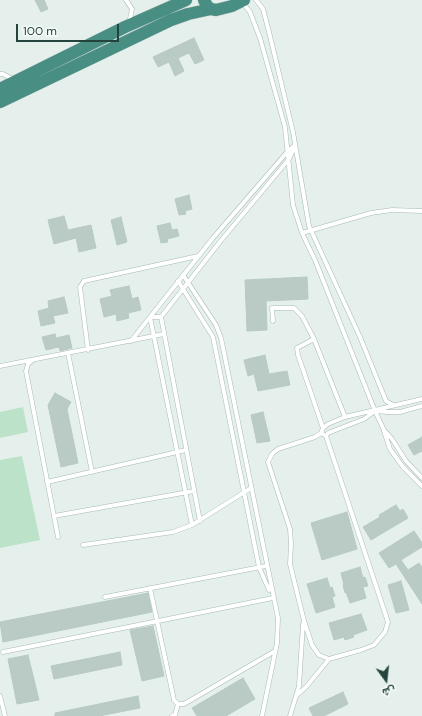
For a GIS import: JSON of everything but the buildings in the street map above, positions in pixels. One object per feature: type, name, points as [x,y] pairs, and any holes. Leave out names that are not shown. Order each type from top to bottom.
[{"type":"highway","points":[[0,89],[125,27],[186,0]]},
{"type":"highway","points":[[0,102],[172,20],[208,5],[222,9],[243,1]]},
{"type":"lane","points":[[125,27],[130,19],[132,8],[126,0]]},
{"type":"lane","points":[[256,0],[263,9],[270,36],[295,145],[309,226],[360,337],[386,401],[393,405]]},
{"type":"lane","points":[[243,1],[250,12],[260,38],[285,127],[294,205],[302,233],[315,260],[384,430],[390,449],[422,486]]},
{"type":"lane","points":[[0,74],[3,74],[16,81]]},
{"type":"lane","points":[[131,341],[198,256],[288,151],[295,145]]},
{"type":"lane","points":[[200,520],[161,317],[219,243],[289,159],[295,145]]},
{"type":"lane","points":[[302,233],[371,213],[392,210],[422,211]]},
{"type":"lane","points":[[88,350],[80,287],[84,281],[198,256]]},
{"type":"lane","points":[[184,275],[216,326],[221,338],[266,566],[278,618],[275,651],[262,716]]},
{"type":"lane","points":[[178,282],[213,337],[259,567],[273,598]]},
{"type":"lane","points":[[273,321],[272,308],[294,308],[302,316],[314,339],[345,417]]},
{"type":"lane","points":[[150,317],[161,317]]},
{"type":"lane","points":[[150,317],[192,525]]},
{"type":"lane","points":[[0,366],[164,334]]},
{"type":"lane","points":[[314,339],[297,348],[298,355],[323,428]]},
{"type":"lane","points":[[68,353],[92,472]]},
{"type":"lane","points":[[33,360],[28,364],[26,371],[58,537]]},
{"type":"lane","points":[[326,436],[328,432],[364,419],[375,411],[393,405],[422,399]]},
{"type":"lane","points":[[329,659],[319,655],[312,645],[304,621],[290,564],[290,529],[268,462],[272,454],[278,448],[315,437],[321,433],[323,428],[328,424],[345,417],[362,412],[400,412],[422,406]]},
{"type":"lane","points":[[384,430],[392,439],[406,461],[422,478]]},
{"type":"lane","points":[[297,696],[329,659],[374,645],[385,632],[388,622],[326,436],[321,433]]},
{"type":"lane","points":[[48,482],[186,450]]},
{"type":"lane","points":[[83,545],[173,532],[192,525],[251,488]]},
{"type":"lane","points":[[54,516],[194,491]]},
{"type":"lane","points":[[105,597],[266,566]]},
{"type":"lane","points":[[150,588],[174,700],[178,704],[184,704],[275,651]]},
{"type":"lane","points":[[2,652],[273,598]]},
{"type":"lane","points":[[290,716],[299,686],[304,621]]},
{"type":"lane","points":[[0,696],[5,716]]},
{"type":"lane","points":[[172,716],[175,715],[178,704]]},
{"type":"green space","points":[[23,407],[28,432],[0,438],[0,412]]},
{"type":"green space","points":[[22,456],[40,540],[0,548],[0,460]]}]
